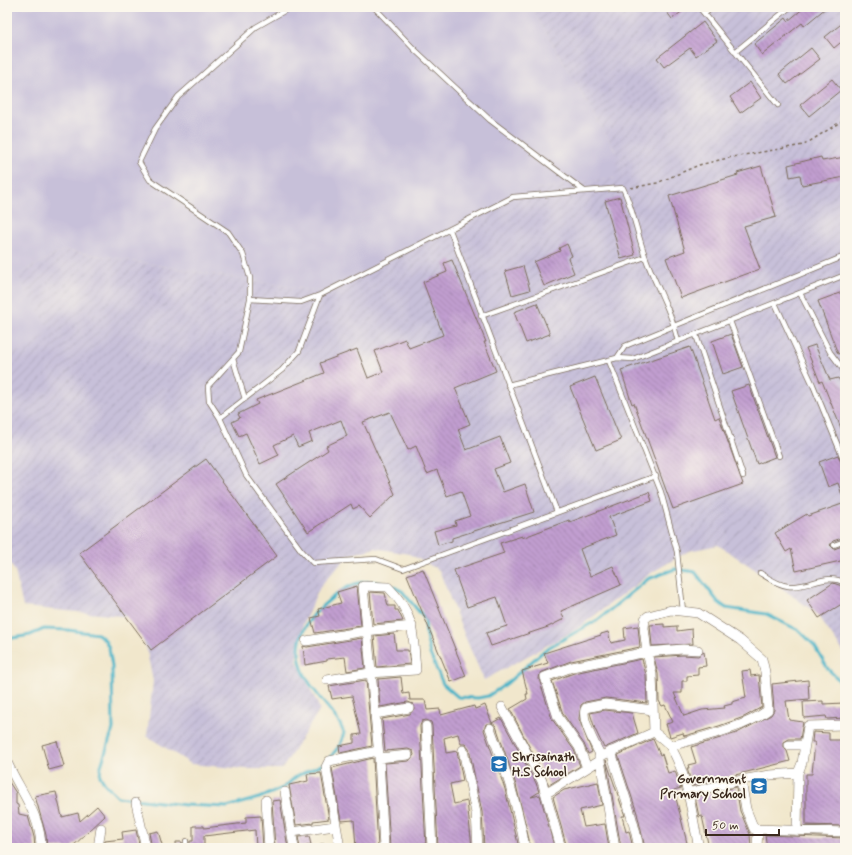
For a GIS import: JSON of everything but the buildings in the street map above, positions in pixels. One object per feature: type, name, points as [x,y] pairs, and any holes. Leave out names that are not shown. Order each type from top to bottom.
[{"type":"street","points":[[327,680],[370,673],[416,670],[410,617],[399,598],[388,587],[363,586],[366,631],[370,673],[379,754],[384,848]]},
{"type":"street","points":[[670,746],[710,735],[760,716],[768,710],[762,658],[740,640],[698,613],[682,608],[648,616],[645,619],[644,628],[652,674],[654,732],[670,746],[687,793],[699,848]]},
{"type":"street","points":[[306,641],[366,631],[412,626]]},
{"type":"street","points":[[587,768],[579,747],[558,717],[545,677],[572,667],[647,652],[684,649],[698,650]]},
{"type":"street","points":[[615,848],[600,758],[585,720],[584,710],[586,708],[605,704],[653,710]]},
{"type":"street","points":[[502,707],[542,781],[547,793],[561,848]]},
{"type":"street","points":[[375,714],[409,708]]},
{"type":"street","points":[[426,726],[432,848]]},
{"type":"street","points":[[797,831],[798,773],[802,762],[808,726],[845,726]]},
{"type":"street","points":[[490,728],[508,777],[519,815],[525,848]]},
{"type":"street","points":[[547,793],[611,751],[654,732]]},
{"type":"street","points":[[789,745],[805,745]]},
{"type":"street","points":[[463,750],[476,813],[478,848]]},
{"type":"street","points":[[611,751],[620,784],[634,822],[639,848]]},
{"type":"street","points":[[340,848],[326,767],[329,761],[379,754],[408,755]]},
{"type":"street","points":[[7,762],[9,774],[28,799],[37,822],[41,838],[41,848]]},
{"type":"street","points":[[687,793],[741,780],[770,775],[798,773]]},
{"type":"street","points":[[741,780],[746,809],[754,829],[845,832]]},
{"type":"street","points":[[285,792],[294,848]]},
{"type":"street","points":[[266,800],[270,848]]},
{"type":"street","points":[[136,803],[146,848]]},
{"type":"street","points":[[292,832],[335,826]]},
{"type":"street","points":[[98,848],[101,828]]},
{"type":"street","points":[[758,830],[758,848]]},
{"type":"lane","points":[[291,7],[256,27],[178,97],[155,129],[139,162],[150,180],[228,232],[243,254],[250,278],[250,299],[239,352],[208,386],[209,401],[220,418],[246,476],[301,550],[313,563],[376,559],[402,569],[656,476]]},
{"type":"lane","points":[[374,7],[414,49],[490,120],[583,190]]},
{"type":"lane","points":[[700,7],[778,105]]},
{"type":"lane","points":[[704,13],[712,7]]},
{"type":"lane","points":[[735,52],[790,7]]},
{"type":"lane","points":[[250,299],[301,302],[320,295],[513,197],[583,190],[623,188],[645,257],[675,325],[678,342]]},
{"type":"lane","points":[[450,230],[481,316],[557,512]]},
{"type":"lane","points":[[617,358],[626,346],[845,256]]},
{"type":"lane","points":[[481,316],[645,257]]},
{"type":"lane","points":[[508,385],[617,358],[633,359],[845,275]]},
{"type":"lane","points":[[800,293],[830,352],[845,372]]},
{"type":"lane","points":[[220,418],[282,370],[299,351],[320,295]]},
{"type":"lane","points":[[776,302],[813,385],[845,463]]},
{"type":"lane","points":[[730,321],[779,456]]},
{"type":"lane","points":[[696,335],[744,476]]},
{"type":"lane","points":[[233,359],[245,399]]},
{"type":"lane","points":[[609,361],[656,476],[675,545],[682,608]]},
{"type":"lane","points":[[834,545],[845,541]]},
{"type":"lane","points":[[760,573],[788,586],[802,585],[826,579],[838,579],[845,583]]},
{"type":"lane","points":[[186,841],[186,848]]},
{"type":"path","points":[[623,188],[638,187],[657,182],[699,165],[732,157],[804,145],[838,125],[845,119]]},
{"type":"shaded area","points":[[7,7],[531,7],[616,152],[616,178],[536,189],[320,292],[64,250],[17,275],[51,332],[7,358]]},
{"type":"shaded area","points":[[531,7],[845,7],[845,654],[816,613],[765,576],[718,545],[689,551],[654,571],[575,630],[484,680],[439,570],[409,554],[375,548],[349,555],[321,585],[303,624],[296,659],[320,709],[282,769],[246,769],[191,764],[147,736],[153,681],[146,647],[132,617],[23,607],[15,571],[7,559],[7,358],[50,332],[17,275],[64,250],[320,292],[536,189],[616,178],[616,152]]},
{"type":"waterway","points":[[390,585],[402,591],[425,619],[426,636],[430,654],[443,684],[458,697],[478,698],[488,696],[506,684],[546,649],[599,619],[648,579],[675,569],[695,572],[718,602],[726,608],[766,614],[800,631],[814,645],[828,669],[845,686]]},
{"type":"waterway","points":[[330,758],[340,745],[344,733],[336,718],[307,680],[300,661],[300,640],[309,621],[338,593],[349,586],[361,582],[381,583]]},
{"type":"waterway","points":[[7,639],[30,635],[44,629],[68,630],[98,634],[105,640],[109,648],[112,666],[113,729],[101,766],[100,776],[105,784],[118,797],[185,805],[227,807],[259,798],[283,788],[297,776],[327,762]]},
{"type":"place","name":"Shrisainath H.S School","points":[[499,764]]},
{"type":"place","name":"Government Primary School","points":[[759,786]]}]
